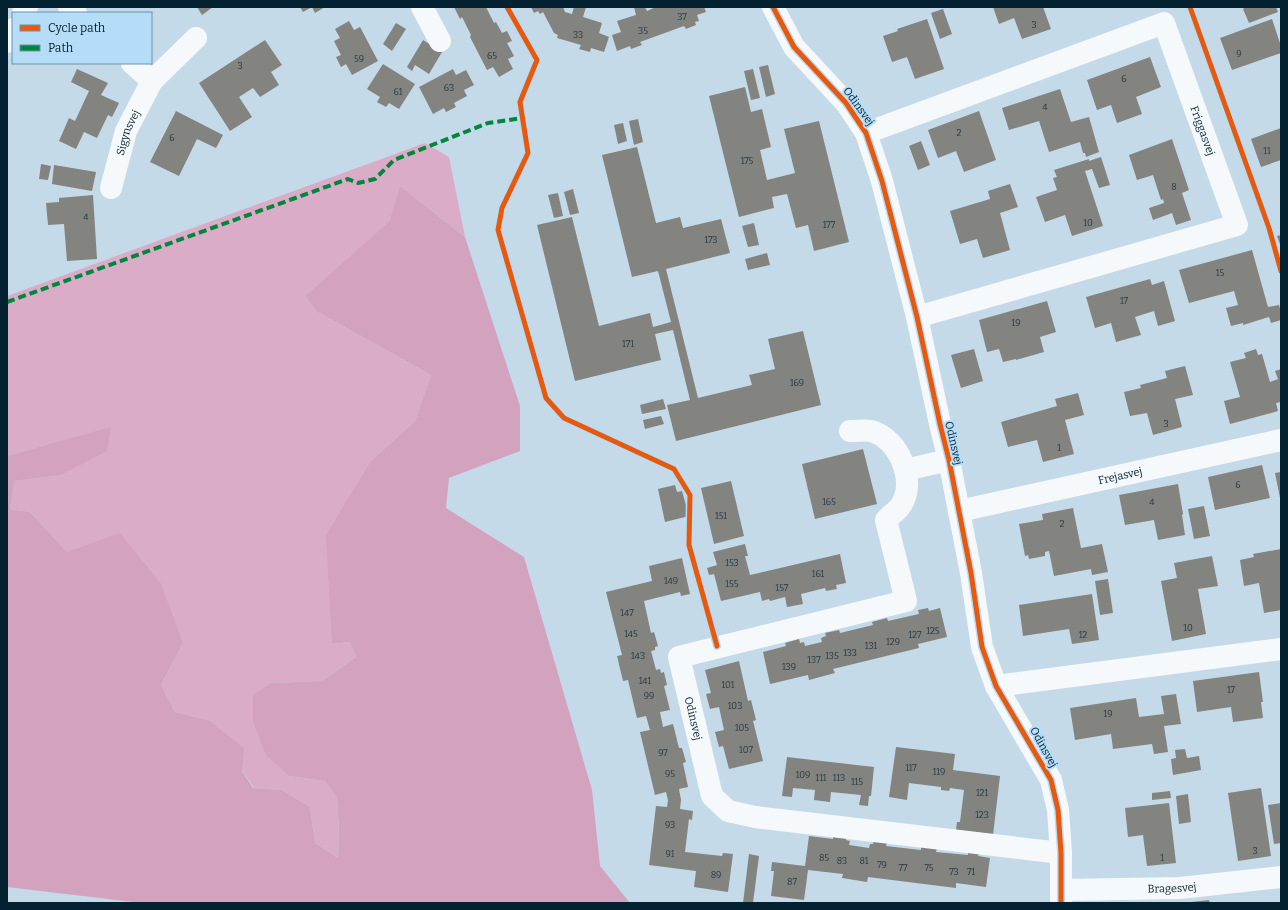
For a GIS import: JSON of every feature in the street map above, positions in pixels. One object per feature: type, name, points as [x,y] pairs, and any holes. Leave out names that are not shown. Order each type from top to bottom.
[{"type":"street","points":[[422,7],[440,41]]},
{"type":"street","name":"Odinsvej","points":[[773,7],[794,47],[846,103],[866,132],[882,180],[917,316],[949,460],[971,573],[982,647],[996,686],[1051,780],[1058,810],[1062,897]]},
{"type":"street","name":"Friggasvej","points":[[866,132],[1164,23],[1237,225],[917,316]]},
{"type":"street","points":[[7,42],[12,31]]},
{"type":"street","name":"Sigynsvej","points":[[111,188],[126,130],[152,80],[196,38]]},
{"type":"street","points":[[133,64],[152,80]]},
{"type":"street","name":"Odinsvej","points":[[850,431],[871,431],[885,438],[900,454],[905,470],[907,489],[901,505],[886,520],[906,601],[678,657],[712,796],[728,811],[755,817],[1061,853]]},
{"type":"street","name":"Frejasvej","points":[[959,511],[1281,440]]},
{"type":"street","name":"Odinsvej","points":[[905,470],[949,460]]},
{"type":"street","points":[[996,686],[1281,649]]},
{"type":"street","name":"Bragesvej","points":[[1062,897],[1180,888],[1281,877]]},
{"type":"shaded area","points":[[425,143],[449,157],[465,237],[400,186],[391,221],[305,296],[316,311],[431,375],[415,421],[371,461],[332,644],[350,642],[356,657],[322,681],[271,683],[289,776],[325,781],[337,798],[339,830],[338,858],[315,843],[310,807],[282,790],[254,788],[208,720],[175,712],[161,685],[183,643],[67,552],[30,512],[10,509],[13,481],[61,475],[111,428],[7,456],[7,296]]},
{"type":"shaded area","points":[[400,186],[465,237],[520,406],[520,451],[449,478],[446,508],[524,557],[592,790],[600,866],[630,903],[142,903],[7,887],[7,456],[111,427],[107,451],[61,475],[14,481],[10,509],[30,512],[67,552],[120,533],[161,584],[183,643],[161,685],[175,712],[208,720],[244,748],[242,771],[253,788],[282,790],[310,807],[315,843],[338,858],[339,830],[337,798],[325,781],[289,776],[266,755],[253,722],[253,695],[271,683],[322,681],[356,657],[350,642],[332,644],[326,535],[371,461],[415,421],[431,375],[316,311],[305,296],[390,221]]},
{"type":"building","points":[[197,7],[213,7],[202,15]]},
{"type":"building","points":[[300,7],[312,7],[303,12]]},
{"type":"building","points":[[312,7],[325,7],[315,13]]},
{"type":"building","points":[[454,7],[486,7],[494,23],[496,22],[502,33],[507,31],[512,41],[507,43],[514,56],[508,59],[513,69],[499,77],[493,67],[487,70],[470,37],[471,35],[462,17],[460,19]]},
{"type":"building","points":[[531,7],[563,7],[565,12],[572,14],[574,7],[586,7],[583,17],[602,23],[599,33],[609,37],[604,52],[591,48],[590,52],[579,49],[581,45],[557,38],[558,35],[554,33],[543,12],[540,14],[538,11],[534,13]]},
{"type":"building","points":[[634,7],[645,7],[647,11],[656,7],[704,7],[706,12],[697,15],[699,21],[695,22],[696,25],[686,29],[684,26],[640,42],[642,45],[631,49],[630,46],[617,51],[612,35],[621,32],[617,21],[636,15]]},
{"type":"building","points":[[993,7],[1043,7],[1051,29],[1022,39],[1014,18],[999,24]]},
{"type":"building","points":[[1245,7],[1276,7],[1278,12],[1249,23],[1243,9]]},
{"type":"building","points":[[943,9],[952,34],[940,39],[931,13]]},
{"type":"building","points":[[927,19],[944,69],[915,79],[907,57],[892,62],[883,36],[898,31],[897,29]]},
{"type":"building","points":[[1272,19],[1281,46],[1281,53],[1232,70],[1220,38]]},
{"type":"building","points":[[349,21],[354,30],[360,27],[378,61],[352,75],[346,64],[341,67],[336,57],[341,55],[334,41],[340,38],[335,29]]},
{"type":"building","points":[[396,23],[406,29],[392,51],[383,44]]},
{"type":"building","points":[[265,40],[282,65],[271,72],[279,85],[260,97],[253,88],[239,97],[252,117],[230,131],[199,83]]},
{"type":"building","points":[[423,40],[442,52],[429,74],[415,65],[412,71],[407,67]]},
{"type":"building","points":[[1150,57],[1161,87],[1136,97],[1142,114],[1117,123],[1111,105],[1097,110],[1087,80]]},
{"type":"building","points":[[383,64],[415,84],[399,109],[389,103],[386,107],[377,102],[380,97],[367,89]]},
{"type":"building","points":[[768,65],[775,94],[766,97],[759,67]]},
{"type":"building","points":[[77,69],[108,83],[101,95],[119,103],[112,117],[108,115],[97,138],[84,132],[76,149],[59,141],[69,118],[75,121],[89,91],[71,82]]},
{"type":"building","points":[[453,69],[456,75],[466,70],[474,85],[464,90],[467,96],[454,103],[456,107],[446,112],[444,108],[433,114],[419,87]]},
{"type":"building","points":[[753,69],[760,98],[751,100],[744,71]]},
{"type":"building","points":[[745,87],[751,112],[762,109],[771,147],[760,150],[767,180],[795,173],[784,129],[819,121],[849,242],[814,251],[808,225],[796,228],[787,194],[772,197],[774,208],[739,217],[709,96]]},
{"type":"building","points":[[1060,89],[1071,122],[1089,117],[1099,152],[1086,157],[1085,153],[1083,153],[1080,142],[1049,152],[1039,121],[1009,130],[1002,108]]},
{"type":"building","points":[[176,111],[223,135],[216,148],[197,139],[179,176],[150,162]]},
{"type":"building","points":[[979,111],[996,160],[964,172],[956,151],[938,158],[928,130]]},
{"type":"building","points":[[638,119],[643,142],[634,145],[629,121]]},
{"type":"building","points":[[623,123],[627,141],[618,144],[614,125]]},
{"type":"building","points":[[1281,128],[1281,160],[1261,167],[1251,139]]},
{"type":"building","points":[[1172,139],[1189,190],[1182,193],[1191,220],[1176,225],[1172,213],[1153,220],[1149,208],[1164,203],[1163,199],[1161,200],[1153,175],[1137,180],[1129,155]]},
{"type":"building","points":[[921,141],[930,165],[918,170],[909,146]]},
{"type":"building","points":[[637,147],[656,223],[680,217],[683,228],[721,219],[730,253],[666,269],[698,398],[752,385],[749,375],[775,369],[768,339],[803,331],[821,405],[676,441],[667,405],[690,400],[673,330],[655,334],[661,360],[575,381],[537,225],[572,217],[599,326],[650,313],[653,327],[671,322],[658,271],[632,277],[602,155]]},
{"type":"building","points":[[1101,157],[1110,185],[1099,188],[1092,169],[1085,171],[1103,226],[1072,236],[1065,215],[1045,222],[1036,197],[1057,190],[1053,178],[1057,177],[1054,170],[1089,159],[1089,161]]},
{"type":"building","points":[[41,164],[51,166],[48,180],[39,179]]},
{"type":"building","points":[[54,165],[96,172],[92,191],[52,184]]},
{"type":"building","points":[[1010,184],[1018,207],[1000,213],[1010,250],[983,258],[977,239],[960,244],[950,211],[990,199],[988,191]]},
{"type":"building","points":[[573,189],[579,213],[570,215],[564,192]]},
{"type":"building","points":[[558,193],[563,216],[554,218],[548,195]]},
{"type":"building","points":[[93,195],[97,259],[67,261],[64,224],[48,225],[46,203],[59,202],[59,198]]},
{"type":"building","points":[[754,223],[759,245],[748,247],[742,226]]},
{"type":"building","points":[[1281,235],[1281,247],[1277,236]]},
{"type":"building","points":[[1252,250],[1268,307],[1279,305],[1281,320],[1271,323],[1269,317],[1243,325],[1243,323],[1231,326],[1226,308],[1238,305],[1234,291],[1189,303],[1179,270]]},
{"type":"building","points":[[767,253],[770,265],[748,270],[745,259]]},
{"type":"building","points":[[1150,279],[1152,285],[1164,281],[1175,321],[1158,326],[1154,311],[1135,317],[1141,335],[1116,342],[1111,323],[1095,328],[1086,297]]},
{"type":"building","points":[[1047,301],[1056,332],[1040,337],[1044,352],[1003,362],[999,349],[987,352],[979,320]]},
{"type":"building","points":[[974,349],[983,381],[961,388],[951,355]]},
{"type":"building","points":[[1256,349],[1258,355],[1262,354],[1270,382],[1278,379],[1275,371],[1281,369],[1281,402],[1276,403],[1278,411],[1230,424],[1224,401],[1240,397],[1230,362],[1246,358],[1244,353]]},
{"type":"building","points":[[1185,366],[1193,395],[1175,399],[1182,427],[1153,435],[1147,413],[1130,416],[1124,392],[1141,388],[1140,385],[1167,378],[1165,371]]},
{"type":"building","points":[[1078,393],[1084,415],[1065,420],[1074,454],[1043,462],[1037,440],[1008,447],[1001,422],[1057,406],[1055,399]]},
{"type":"building","points":[[663,399],[666,409],[642,414],[640,405]]},
{"type":"building","points":[[661,416],[664,424],[645,429],[643,420]]},
{"type":"building","points":[[863,449],[877,504],[815,519],[802,464]]},
{"type":"building","points":[[1262,465],[1270,498],[1215,510],[1208,477]]},
{"type":"building","points":[[1281,472],[1281,498],[1280,498],[1275,473]]},
{"type":"building","points":[[731,481],[744,536],[714,544],[701,488]]},
{"type":"building","points":[[1178,484],[1185,535],[1158,540],[1154,520],[1125,525],[1119,495]]},
{"type":"building","points":[[675,485],[677,492],[682,491],[689,516],[665,522],[658,489]]},
{"type":"building","points":[[1204,506],[1210,536],[1194,539],[1188,509]]},
{"type":"building","points":[[1073,508],[1081,548],[1102,544],[1108,572],[1092,575],[1091,569],[1054,576],[1049,551],[1045,552],[1045,556],[1029,559],[1028,555],[1025,556],[1019,524],[1043,520],[1042,514]]},
{"type":"building","points":[[745,544],[748,556],[745,556],[750,575],[840,554],[846,583],[836,585],[837,589],[826,591],[825,588],[801,594],[803,604],[787,607],[785,597],[770,601],[769,599],[762,601],[760,592],[721,601],[714,574],[709,575],[707,568],[717,565],[713,552]]},
{"type":"building","points":[[1281,549],[1281,610],[1264,613],[1259,583],[1244,586],[1240,560],[1254,557],[1253,554]]},
{"type":"building","points":[[1212,556],[1218,586],[1198,589],[1206,634],[1172,641],[1161,581],[1177,578],[1174,563]]},
{"type":"building","points":[[682,558],[690,594],[681,596],[680,592],[644,601],[651,633],[654,632],[658,646],[655,647],[655,650],[651,651],[656,670],[660,669],[661,673],[664,672],[667,685],[664,686],[670,710],[660,712],[663,727],[673,724],[679,748],[682,748],[686,762],[683,763],[688,787],[679,789],[681,800],[680,809],[693,811],[692,820],[689,819],[685,852],[722,856],[723,853],[733,854],[728,892],[694,887],[696,871],[649,865],[656,806],[667,807],[668,800],[666,792],[655,795],[640,732],[650,730],[646,716],[637,718],[628,680],[623,681],[617,656],[622,655],[606,592],[652,581],[649,566]]},
{"type":"building","points":[[1108,579],[1113,613],[1100,615],[1095,581]]},
{"type":"building","points":[[1092,594],[1099,640],[1072,644],[1069,629],[1023,636],[1019,605]]},
{"type":"building","points":[[928,608],[929,611],[940,608],[947,637],[918,644],[919,648],[833,669],[835,673],[809,680],[808,675],[770,684],[763,652],[786,646],[785,643],[799,639],[800,643],[804,642],[805,646],[822,642],[821,638],[826,636],[825,633],[839,630],[840,633],[873,625],[872,622],[887,618],[888,621],[919,614],[918,610]]},
{"type":"building","points":[[739,661],[748,701],[751,700],[756,720],[753,721],[763,761],[729,769],[723,746],[719,747],[715,732],[724,730],[719,707],[710,709],[706,694],[711,693],[705,670]]},
{"type":"building","points":[[1259,672],[1263,702],[1261,702],[1263,718],[1233,722],[1231,707],[1197,712],[1193,681]]},
{"type":"building","points":[[1176,694],[1181,724],[1164,726],[1168,752],[1154,754],[1152,744],[1113,749],[1111,734],[1075,740],[1070,708],[1136,698],[1139,717],[1164,714],[1161,696]]},
{"type":"building","points":[[896,747],[955,754],[953,770],[1000,776],[993,835],[956,830],[957,822],[960,822],[964,790],[950,788],[949,791],[941,790],[941,787],[909,783],[907,800],[889,797]]},
{"type":"building","points":[[1185,749],[1187,758],[1199,756],[1201,770],[1173,775],[1171,759],[1176,758],[1175,750]]},
{"type":"building","points":[[787,757],[874,767],[871,796],[869,796],[868,806],[859,805],[861,795],[831,792],[830,802],[814,800],[815,790],[793,788],[792,797],[782,796]]},
{"type":"building","points":[[1261,788],[1271,856],[1238,861],[1228,793]]},
{"type":"building","points":[[1170,791],[1171,798],[1152,800],[1152,793]]},
{"type":"building","points":[[1188,794],[1191,822],[1179,824],[1176,796]]},
{"type":"building","points":[[1169,803],[1176,863],[1147,866],[1143,835],[1128,837],[1125,808]]},
{"type":"building","points":[[1281,803],[1281,843],[1274,844],[1268,805]]},
{"type":"building","points":[[809,836],[833,839],[833,836],[846,837],[846,840],[850,841],[849,845],[869,848],[870,844],[873,844],[874,840],[887,842],[886,846],[921,850],[921,846],[937,848],[936,852],[968,855],[968,852],[979,853],[978,856],[990,858],[986,887],[956,883],[956,888],[868,877],[867,882],[842,878],[843,874],[808,870],[804,900],[771,896],[774,871],[771,871],[772,862],[805,866]]},
{"type":"building","points":[[749,854],[759,856],[753,903],[743,903]]},
{"type":"building","points":[[1209,900],[1210,903],[1191,903],[1191,902]]},
{"type":"marked path","points":[[7,302],[348,179],[358,183],[375,179],[394,160],[488,123],[523,118]]},
{"type":"cycle path","points":[[507,7],[537,60],[520,102],[528,153],[502,208],[498,230],[546,398],[564,418],[674,469],[690,495],[689,545],[717,646]]},
{"type":"cycle path","points":[[773,7],[794,47],[846,103],[866,133],[882,181],[917,317],[949,460],[971,573],[982,647],[996,686],[1051,780],[1058,810],[1061,853],[1061,903]]},
{"type":"cycle path","points":[[1190,7],[1269,228],[1281,271]]}]
